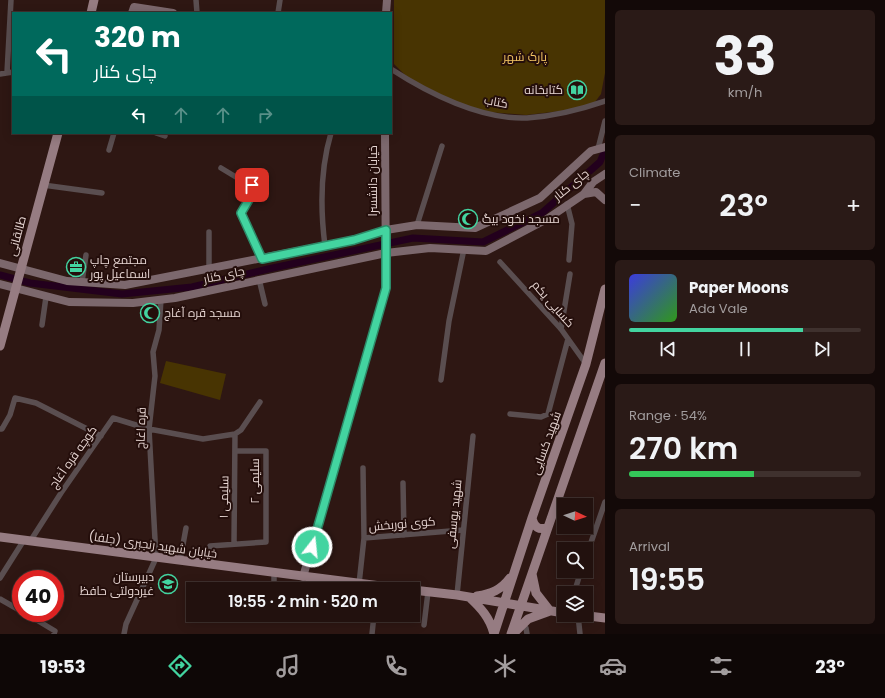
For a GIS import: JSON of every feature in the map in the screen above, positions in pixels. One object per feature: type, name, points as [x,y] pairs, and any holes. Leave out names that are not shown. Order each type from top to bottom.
[{"type":"main road","points":[[91,12],[94,0]]},
{"type":"main road","name":"طالقانی","points":[[0,346],[58,134]]},
{"type":"main road","name":"شهید کسایی","points":[[494,634],[512,575],[586,364],[605,289]]},
{"type":"main road","points":[[512,634],[520,606],[548,526],[604,376],[605,363]]},
{"type":"main road","points":[[532,518],[533,524],[537,528],[543,529],[548,526]]},
{"type":"main road","name":"خیابان شهید رنجبری (جلفا)","points":[[0,537],[343,582]]},
{"type":"main road","points":[[532,573],[536,593],[550,611]]},
{"type":"main road","points":[[469,597],[487,595],[496,591],[503,586],[512,575]]},
{"type":"main road","points":[[420,591],[457,595],[557,612]]},
{"type":"main road","points":[[469,597],[483,610],[489,619],[494,634]]},
{"type":"main road","points":[[512,634],[528,619],[550,611]]},
{"type":"main road","points":[[593,616],[604,617]]},
{"type":"street","points":[[0,74],[10,73],[11,0]]},
{"type":"street","points":[[196,0],[197,12]]},
{"type":"street","points":[[278,12],[280,0]]},
{"type":"street","points":[[386,12],[387,0]]},
{"type":"street","points":[[132,12],[134,7],[166,12]]},
{"type":"street","name":"کتاب","points":[[392,70],[421,87],[457,103],[489,114],[526,118],[574,112],[605,101]]},
{"type":"street","points":[[602,148],[605,121]]},
{"type":"street","points":[[109,150],[114,134]]},
{"type":"street","points":[[159,134],[165,136]]},
{"type":"street","points":[[325,246],[322,215],[322,175],[331,134]]},
{"type":"street","name":"خیابان دانشسرا","points":[[303,577],[386,288],[385,134]]},
{"type":"street","points":[[417,225],[442,146]]},
{"type":"street","name":"چای کنار","points":[[0,264],[21,268],[67,281],[125,286],[354,240],[386,230],[417,225],[476,228],[540,198],[590,151],[602,148]]},
{"type":"street","points":[[221,168],[254,188],[241,213],[262,259]]},
{"type":"street","name":"چای کنار","points":[[0,284],[69,302],[133,303],[161,299],[386,253],[430,248],[486,250],[547,219],[567,204],[584,194],[593,182],[605,174]]},
{"type":"street","points":[[44,185],[102,193]]},
{"type":"street","points":[[584,194],[596,192],[605,200]]},
{"type":"street","points":[[567,204],[572,224],[569,260]]},
{"type":"street","points":[[209,232],[209,270]]},
{"type":"street","points":[[441,380],[449,321],[464,250]]},
{"type":"street","points":[[82,282],[86,255]]},
{"type":"street","name":"کسایی یکم","points":[[500,262],[561,329],[586,364]]},
{"type":"street","points":[[561,329],[570,274]]},
{"type":"street","points":[[259,279],[265,304]]},
{"type":"street","points":[[42,325],[46,297]]},
{"type":"street","name":"قره اغاج","points":[[156,558],[150,429],[155,376],[153,352],[159,330],[161,299]]},
{"type":"street","points":[[510,414],[541,417],[548,414],[568,339]]},
{"type":"street","points":[[0,428],[2,429],[10,414],[15,398],[36,403],[101,436]]},
{"type":"street","points":[[150,429],[203,439],[235,434],[241,430],[260,402]]},
{"type":"street","name":"کوچه قره آغاج","points":[[0,578],[113,418],[150,429]]},
{"type":"street","name":"سلیمی ۱","points":[[234,543],[235,434]]},
{"type":"street","name":"شهید یوسفی","points":[[457,595],[473,436]]},
{"type":"street","name":"سلیمی ۲","points":[[234,543],[266,542],[266,451],[235,451]]},
{"type":"street","points":[[364,468],[364,538]]},
{"type":"street","points":[[403,483],[404,535]]},
{"type":"street","points":[[591,542],[605,502]]},
{"type":"street","points":[[180,561],[186,528]]},
{"type":"street","name":"کوی نوربخش","points":[[359,582],[364,538],[463,530]]},
{"type":"street","points":[[211,565],[210,546],[234,543]]},
{"type":"street","points":[[124,634],[126,624],[156,558]]},
{"type":"street","points":[[274,573],[274,582]]},
{"type":"street","points":[[424,625],[428,592]]},
{"type":"street","points":[[0,599],[12,606]]},
{"type":"street","points":[[40,622],[55,631],[54,634]]},
{"type":"street","points":[[372,634],[373,622]]},
{"type":"street","points":[[579,622],[580,634]]},
{"type":"green space","name":"پارک شهر","points":[[394,0],[605,0],[605,73],[601,94],[595,102],[578,109],[526,115],[488,112],[457,103],[414,84],[394,64]]},
{"type":"green space","points":[[166,361],[226,374],[220,400],[160,383]]},
{"type":"waterway","points":[[0,275],[30,283],[122,294],[192,287],[413,238],[483,242],[542,213],[600,162],[605,150]]},
{"type":"place","name":"کتابخانه","points":[[577,90]]},
{"type":"place","name":"مسجد نخود‌ بیگ","points":[[468,219]]},
{"type":"place","name":"مجتمع چاپ اسماعیل پور","points":[[76,267]]},
{"type":"place","name":"مسجد قره آغاج","points":[[150,313]]},
{"type":"place","name":"دبیرستان غیردولتی حافظ","points":[[168,584]]},
{"type":"route","points":[[252,185],[254,191],[241,210],[241,213],[262,259],[354,240],[386,230],[386,288],[312,547]]}]
